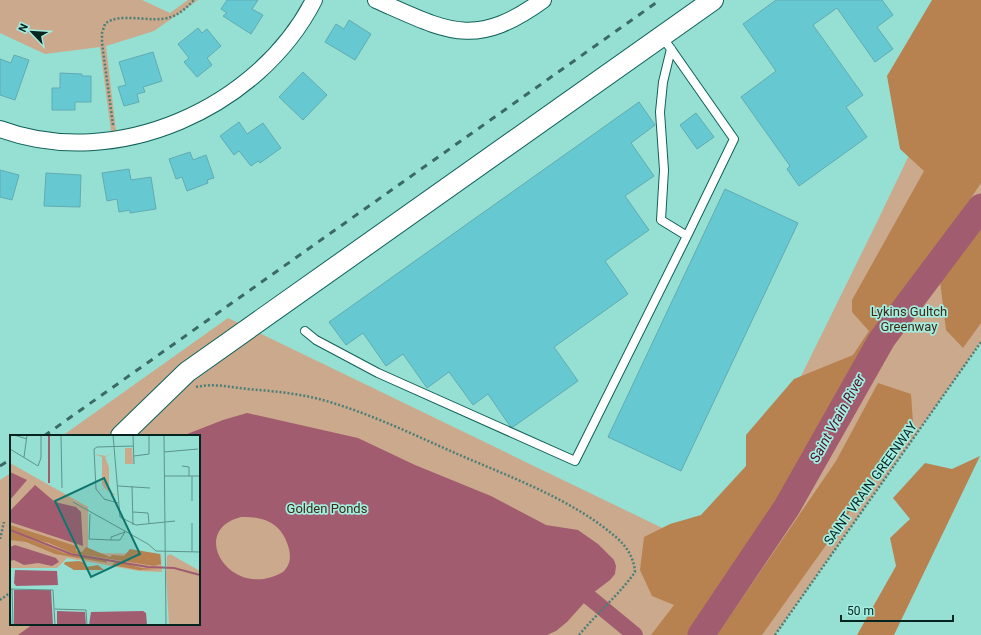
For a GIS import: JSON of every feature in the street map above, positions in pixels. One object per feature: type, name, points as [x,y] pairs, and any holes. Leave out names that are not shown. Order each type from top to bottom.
[{"type":"street","points":[[0,129],[47,140],[78,142],[116,139],[156,129],[193,115],[231,93],[274,56],[300,23],[314,0]]},
{"type":"street","points":[[376,0],[436,26],[468,31],[502,25],[543,0]]},
{"type":"street","points":[[122,435],[187,372],[666,42],[713,0]]},
{"type":"lane","points":[[305,331],[316,340],[378,373],[575,461],[734,139],[666,42]]},
{"type":"lane","points":[[666,42],[664,82],[660,112],[664,170],[661,220],[687,236]]},
{"type":"path","points":[[116,139],[102,43],[104,26],[108,22],[117,19],[158,19],[170,17],[181,11],[194,0]]},
{"type":"path","name":"SAINT VRAIN GREENWAY","points":[[775,635],[981,342]]},
{"type":"path","points":[[192,388],[218,385],[289,393],[328,402],[374,419],[511,477],[575,509],[616,538],[626,549],[634,564],[635,572],[623,588],[597,614],[579,635]]},
{"type":"path","points":[[0,539],[4,522]]},
{"type":"path","points":[[0,600],[10,593]]},
{"type":"green space","points":[[0,0],[142,0],[170,13],[188,0],[198,0],[154,31],[106,46],[117,139],[112,139],[100,47],[45,54],[0,33]]},
{"type":"green space","name":"Golden Ponds","points":[[981,5],[981,342],[775,635],[0,635],[0,480],[10,474],[10,625],[200,625],[200,435],[63,435],[228,318],[714,553],[877,222]]},
{"type":"shaded area","points":[[932,0],[981,0],[981,183],[875,342],[765,526],[692,635],[651,635],[674,605],[652,596],[640,570],[644,537],[670,524],[701,515],[746,466],[746,435],[794,379],[853,355],[869,331],[852,312],[852,300],[924,171],[900,149],[887,76]]},
{"type":"shaded area","points":[[981,228],[981,323],[963,348],[946,330],[940,281]]},
{"type":"shaded area","points":[[878,383],[911,394],[913,423],[762,635],[717,635],[836,461]]},
{"type":"shaded area","points":[[247,413],[358,438],[415,465],[491,496],[546,525],[578,530],[598,544],[614,560],[616,566],[615,574],[610,580],[593,593],[567,622],[556,631],[547,635],[18,635],[32,625],[200,625],[200,435],[185,435],[223,420]],"holes":[[[241,517],[258,518],[272,523],[278,528],[286,540],[290,555],[289,564],[283,572],[264,579],[247,578],[233,571],[222,561],[217,548],[217,536],[225,525]]]},
{"type":"shaded area","points":[[980,456],[894,635],[857,635],[896,566],[890,538],[910,519],[893,498],[925,463],[952,469]]},
{"type":"building","points":[[227,0],[258,0],[252,9],[263,15],[251,34],[223,16],[227,13],[221,9]]},
{"type":"building","points":[[776,0],[882,0],[893,15],[877,27],[893,49],[875,62],[837,8],[813,25],[863,95],[846,107],[867,137],[799,186],[787,169],[790,166],[741,97],[776,71],[743,24]]},
{"type":"building","points":[[349,20],[371,34],[355,60],[325,42],[336,24],[344,29]]},
{"type":"building","points":[[198,28],[202,33],[207,29],[221,46],[207,58],[212,65],[197,77],[184,62],[189,58],[178,44]]},
{"type":"building","points":[[153,52],[162,81],[143,87],[145,92],[137,94],[139,102],[124,106],[118,87],[126,85],[119,62]]},
{"type":"building","points":[[14,55],[29,60],[15,100],[0,95],[0,59],[11,63]]},
{"type":"building","points":[[303,72],[327,95],[303,120],[279,97]]},
{"type":"building","points":[[60,73],[91,76],[91,102],[75,102],[75,110],[52,110],[52,88],[60,88]]},
{"type":"building","points":[[639,102],[655,125],[631,143],[654,176],[625,196],[649,230],[605,261],[628,294],[554,347],[578,381],[513,427],[510,426],[488,394],[473,405],[449,372],[427,388],[403,354],[386,366],[363,333],[346,345],[329,322]]},
{"type":"building","points":[[696,113],[714,137],[697,149],[680,125]]},
{"type":"building","points":[[239,122],[247,134],[263,123],[281,148],[260,163],[258,161],[251,166],[239,151],[234,155],[220,136]]},
{"type":"building","points":[[190,152],[193,160],[206,155],[214,178],[207,180],[208,183],[187,191],[182,177],[176,179],[169,159]]},
{"type":"building","points":[[129,169],[131,180],[151,177],[156,209],[130,213],[130,210],[119,212],[117,199],[107,201],[102,173]]},
{"type":"building","points":[[0,170],[19,175],[12,200],[0,197]]},
{"type":"building","points":[[46,173],[81,175],[80,207],[44,206]]},
{"type":"building","points":[[725,189],[798,223],[681,471],[608,437]]},
{"type":"waterway","name":"Saint Vrain River","points":[[701,635],[787,507],[882,339],[981,207]]},
{"type":"waterway","points":[[589,597],[635,635]]},
{"type":"railway","points":[[45,435],[660,0]]},
{"type":"railway","points":[[0,466],[10,460]]},
{"type":"park label","name":"Lykins Gultch Greenway","points":[[909,318]]}]
